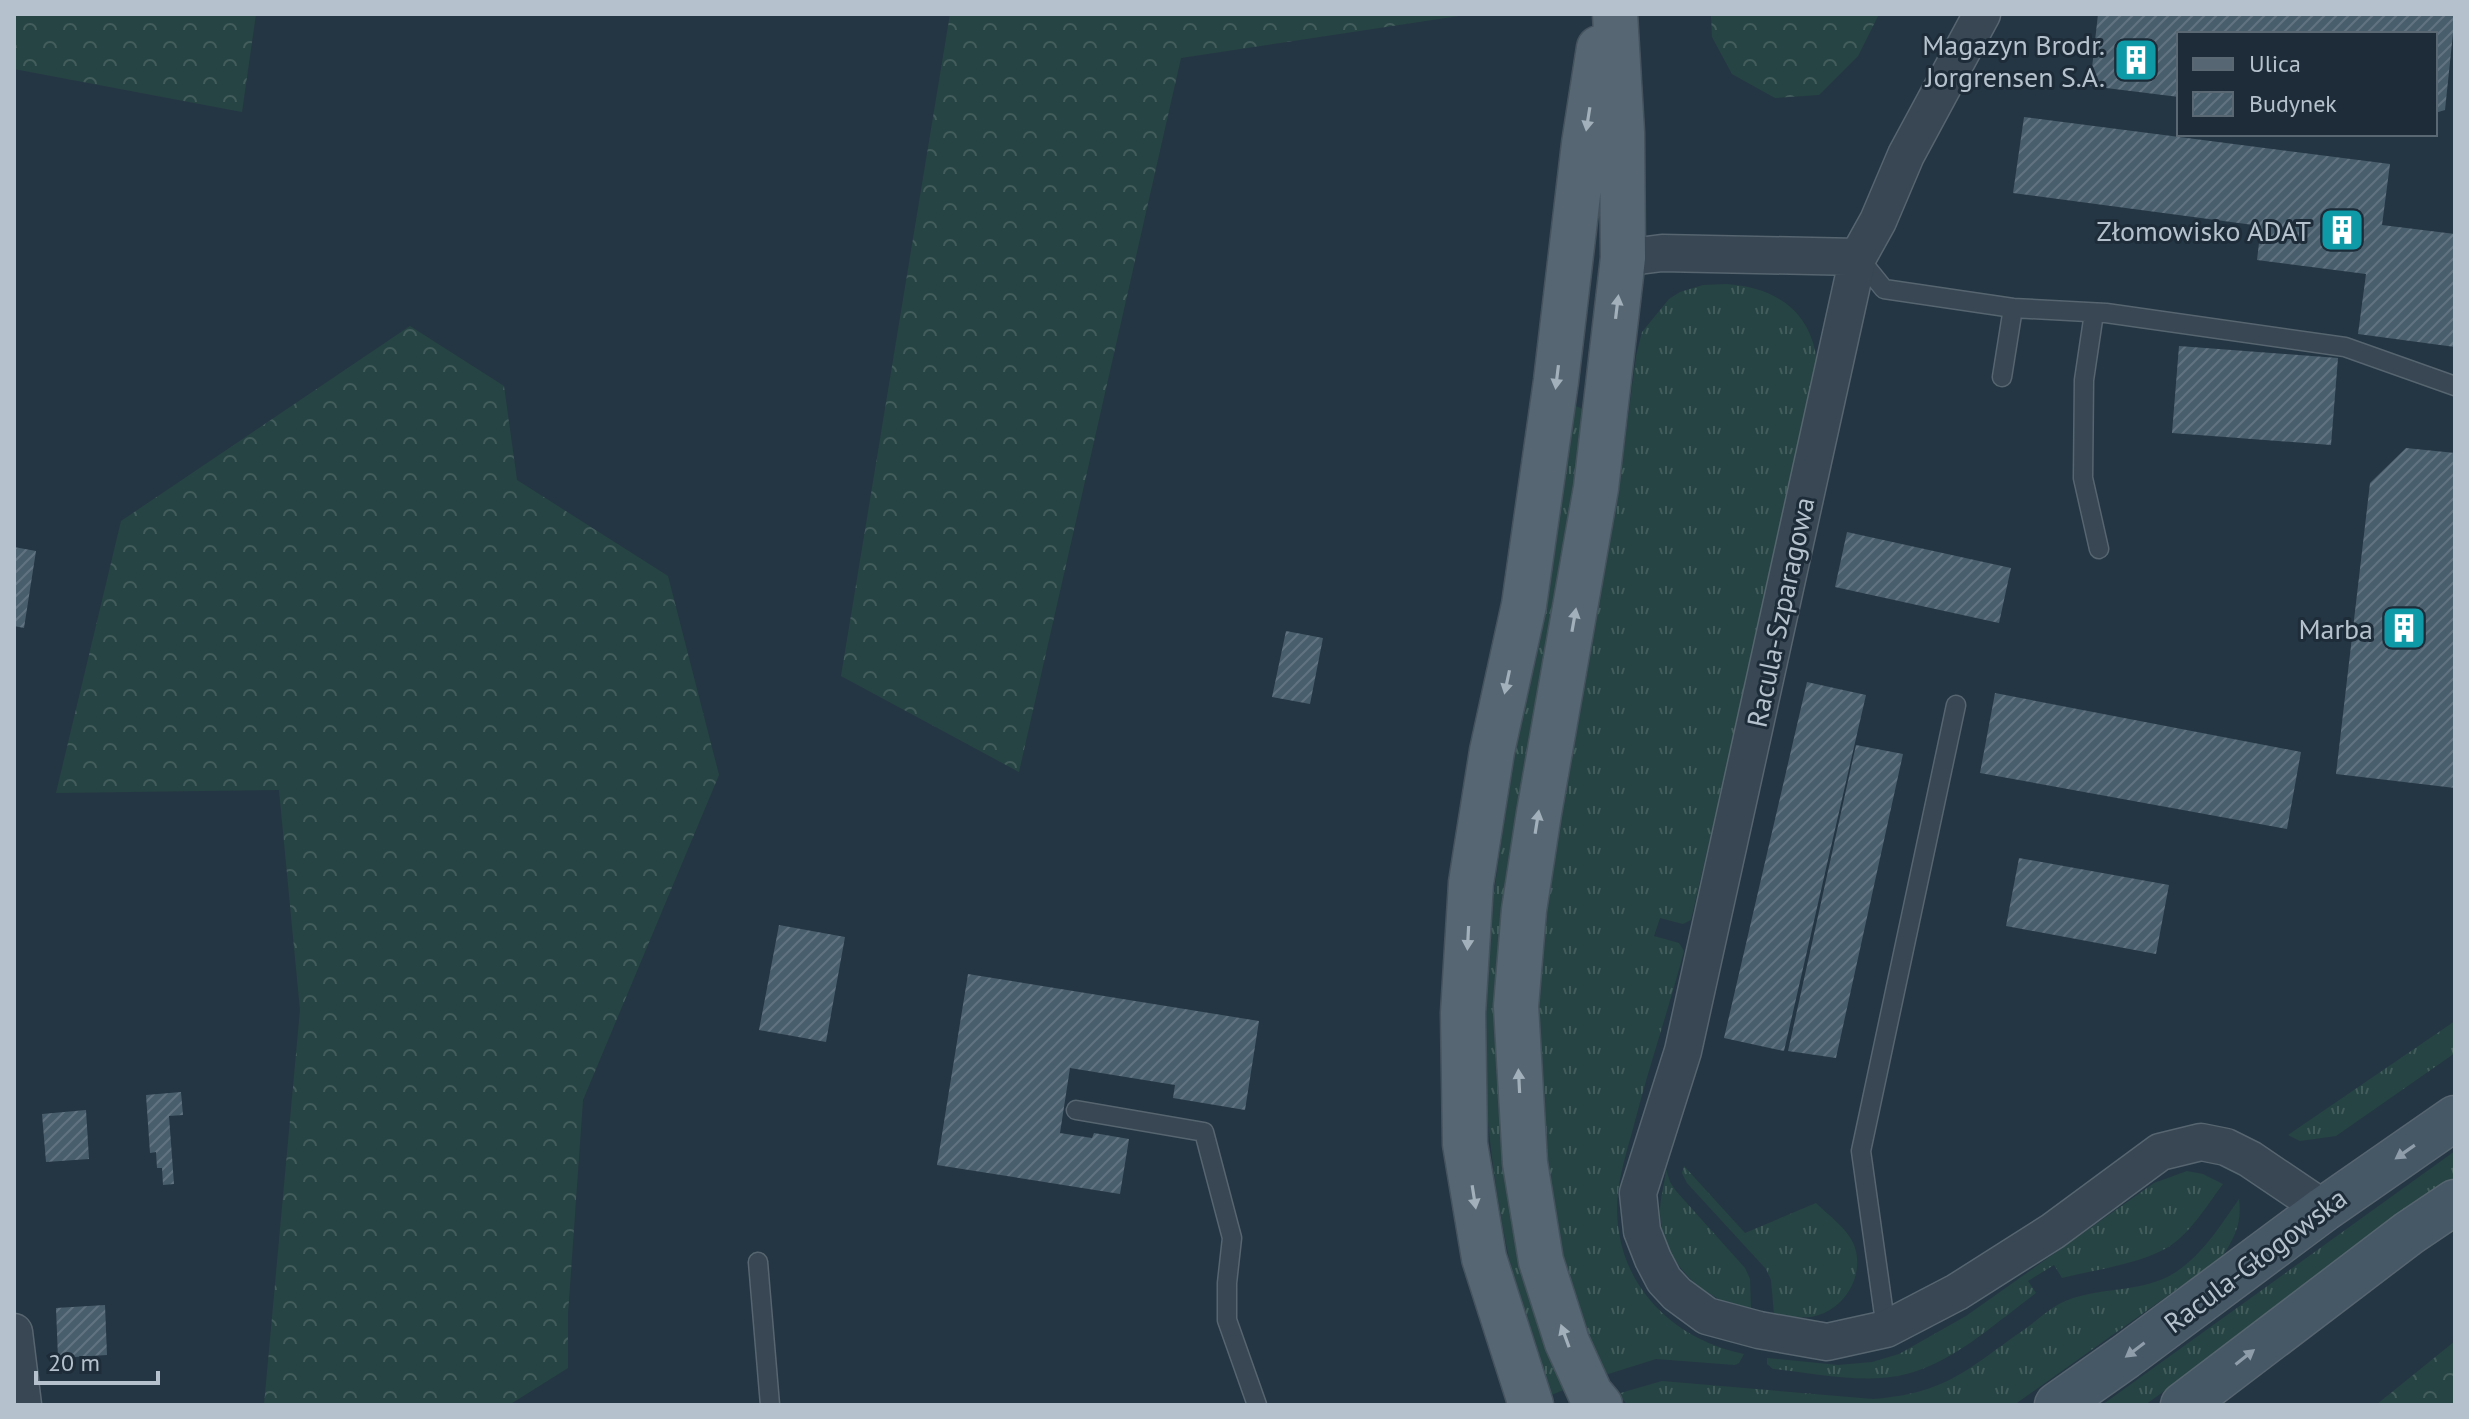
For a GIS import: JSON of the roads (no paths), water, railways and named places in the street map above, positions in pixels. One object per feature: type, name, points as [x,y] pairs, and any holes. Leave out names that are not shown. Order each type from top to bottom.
[{"type":"main road","points":[[1531,1405],[1484,1258],[1465,1144],[1463,1013],[1471,883],[1492,751],[1524,605],[1556,381],[1584,144],[1605,14]]},
{"type":"main road","points":[[1600,1405],[1590,1393],[1567,1342],[1541,1261],[1525,1163],[1516,1006],[1524,910],[1596,488],[1623,258],[1622,133],[1615,14]]},
{"type":"main road","name":"Racula-Głogowska","points":[[2057,1405],[2324,1209],[2455,1118]]},
{"type":"main road","points":[[2183,1405],[2409,1233],[2455,1202]]},
{"type":"street","name":"Racula-Szparagowa","points":[[1982,14],[1906,155],[1878,221],[1858,257],[1683,1051],[1638,1193],[1642,1231],[1664,1280],[1707,1316],[1759,1330],[1827,1342],[1886,1329],[1957,1292],[2053,1231],[2160,1152],[2201,1142],[2226,1147],[2250,1159],[2324,1209]]},
{"type":"street","points":[[1623,258],[1662,253],[1858,257]]},
{"type":"street","points":[[14,1332],[23,1405]]},
{"type":"lane","points":[[1858,257],[1884,289],[2013,308],[2094,313],[2345,347],[2455,386]]},
{"type":"lane","points":[[2002,377],[2013,308]]},
{"type":"lane","points":[[2094,313],[2084,380],[2083,478],[2099,549]]},
{"type":"lane","points":[[1886,1329],[1861,1151],[1956,705]]},
{"type":"lane","points":[[1076,1110],[1204,1132],[1232,1238],[1227,1320],[1257,1405]]},
{"type":"lane","points":[[758,1262],[770,1405]]},
{"type":"place","name":"Magazyn Brodr. Jorgrensen S.A.","points":[[2136,60]]},
{"type":"place","name":"Złomowisko ADAT","points":[[2342,230]]},
{"type":"place","name":"Marba","points":[[2404,628]]}]
